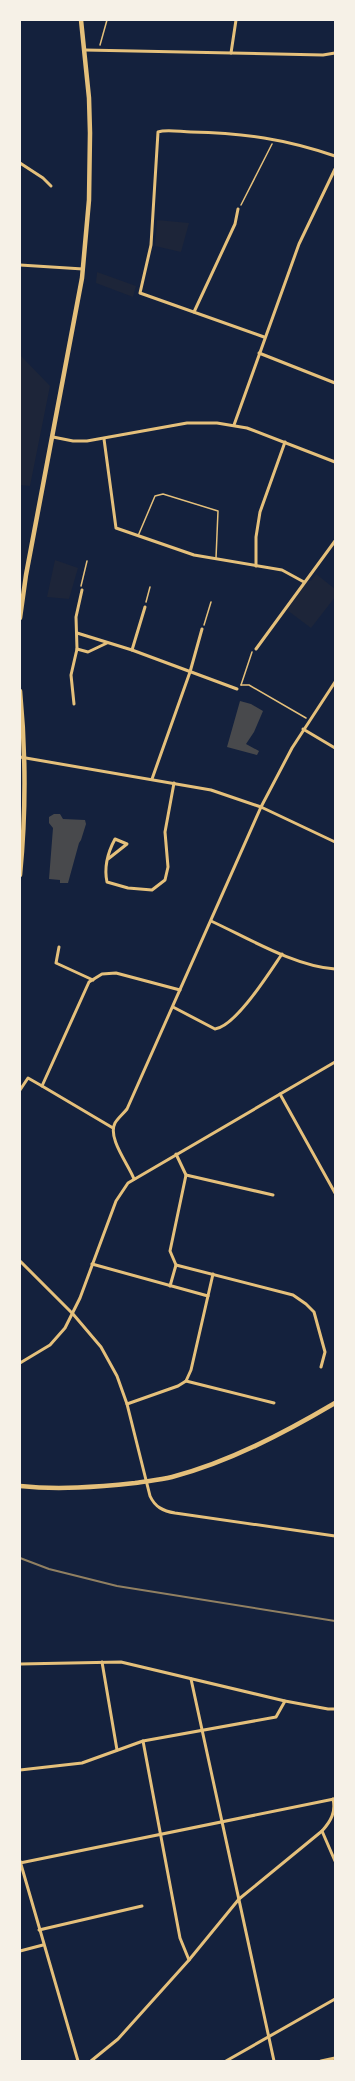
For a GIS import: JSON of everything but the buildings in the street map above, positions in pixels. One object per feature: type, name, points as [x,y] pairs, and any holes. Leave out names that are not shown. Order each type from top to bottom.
[{"type":"main road","points":[[20,618],[26,575],[83,270],[89,200],[90,98],[81,20]]},
{"type":"main road","points":[[20,691],[25,809],[20,876]]},
{"type":"main road","points":[[20,1486],[81,1488],[171,1478],[240,1452],[281,1434],[335,1404]]},
{"type":"street","points":[[231,52],[236,20]]},
{"type":"street","points":[[85,50],[323,55],[335,53]]},
{"type":"street","points":[[264,337],[140,293],[151,246],[158,132],[228,133],[275,138],[335,156]]},
{"type":"street","points":[[20,163],[43,178],[51,186]]},
{"type":"street","points":[[234,424],[258,352],[300,244],[335,169]]},
{"type":"street","points":[[194,312],[235,224],[238,209]]},
{"type":"street","points":[[20,265],[83,270]]},
{"type":"street","points":[[258,352],[335,383]]},
{"type":"street","points":[[53,437],[72,441],[104,439],[187,423],[234,424],[335,462]]},
{"type":"street","points":[[104,439],[116,528],[194,555],[216,560],[282,570],[304,582]]},
{"type":"street","points":[[256,566],[256,537],[260,512],[285,442]]},
{"type":"street","points":[[256,648],[335,541]]},
{"type":"street","points":[[74,704],[71,675],[77,649],[76,617],[82,590]]},
{"type":"street","points":[[132,650],[145,607]]},
{"type":"street","points":[[152,779],[190,672],[202,630]]},
{"type":"street","points":[[77,633],[132,650],[237,689]]},
{"type":"street","points":[[77,649],[88,652],[107,643]]},
{"type":"street","points":[[134,1179],[113,1137],[115,1122],[127,1109],[261,807],[303,729],[335,682]]},
{"type":"street","points":[[303,729],[335,748]]},
{"type":"street","points":[[23,758],[212,790],[261,807],[335,842]]},
{"type":"street","points":[[108,859],[127,844],[115,839],[108,859],[105,873],[107,882],[128,888],[152,890],[165,880],[168,867],[165,832],[174,784]]},
{"type":"street","points":[[211,921],[282,954],[324,969],[335,969]]},
{"type":"street","points":[[59,947],[56,963],[93,980]]},
{"type":"street","points":[[172,1007],[215,1029],[222,1028],[252,997],[282,954]]},
{"type":"street","points":[[42,1086],[89,982],[102,974],[116,973],[180,990]]},
{"type":"street","points":[[20,1363],[50,1345],[65,1328],[73,1314],[116,1201],[123,1189],[134,1179],[335,1062]]},
{"type":"street","points":[[20,1090],[28,1078],[113,1128]]},
{"type":"street","points":[[280,1094],[335,1193]]},
{"type":"street","points":[[170,1286],[176,1265],[170,1252],[186,1174],[176,1154]]},
{"type":"street","points":[[186,1174],[273,1195]]},
{"type":"street","points":[[20,1261],[73,1314],[101,1347],[117,1376],[127,1404],[146,1481],[155,1505],[168,1512],[335,1536]]},
{"type":"street","points":[[92,1264],[208,1296]]},
{"type":"street","points":[[176,1265],[293,1295],[306,1304],[314,1312],[325,1352],[321,1367]]},
{"type":"street","points":[[127,1404],[178,1386],[186,1381],[191,1370],[213,1274]]},
{"type":"street","points":[[186,1381],[274,1403]]},
{"type":"street","points":[[102,1662],[117,1750]]},
{"type":"street","points":[[20,1664],[121,1662],[285,1701],[335,1709]]},
{"type":"street","points":[[191,1679],[274,2061]]},
{"type":"street","points":[[20,1770],[82,1762],[143,1741],[276,1717],[285,1701]]},
{"type":"street","points":[[143,1741],[180,1938],[189,1960]]},
{"type":"street","points":[[78,2061],[20,1863],[160,1836],[334,1798],[335,1807],[333,1816],[322,1831],[239,1898],[189,1960],[118,2039],[91,2061]]},
{"type":"street","points":[[322,1831],[335,1861]]},
{"type":"street","points":[[39,1930],[142,1906]]},
{"type":"street","points":[[20,1951],[43,1945]]},
{"type":"street","points":[[226,2061],[335,1999]]},
{"type":"street","points":[[321,2061],[335,2058]]},
{"type":"lane","points":[[138,536],[155,496],[163,494],[218,512],[216,560]]},
{"type":"path","points":[[98,50],[107,20]]},
{"type":"path","points":[[238,209],[245,200],[275,138]]},
{"type":"path","points":[[82,590],[80,584],[87,561]]},
{"type":"path","points":[[145,607],[150,587]]},
{"type":"path","points":[[202,630],[211,602]]},
{"type":"path","points":[[237,689],[241,685],[251,653],[256,648]]},
{"type":"path","points":[[241,685],[249,684],[309,720]]},
{"type":"shaded area","points":[[157,220],[189,223],[181,252],[155,246]]},
{"type":"shaded area","points":[[97,272],[136,286],[133,297],[96,283]]},
{"type":"shaded area","points":[[20,355],[50,386],[30,486],[20,485]]},
{"type":"shaded area","points":[[55,560],[78,568],[69,599],[47,597]]},
{"type":"shaded area","points":[[316,574],[335,589],[335,597],[311,628],[287,610],[306,582],[312,580]]},
{"type":"railway","points":[[20,1558],[49,1569],[117,1586],[335,1621]]}]
